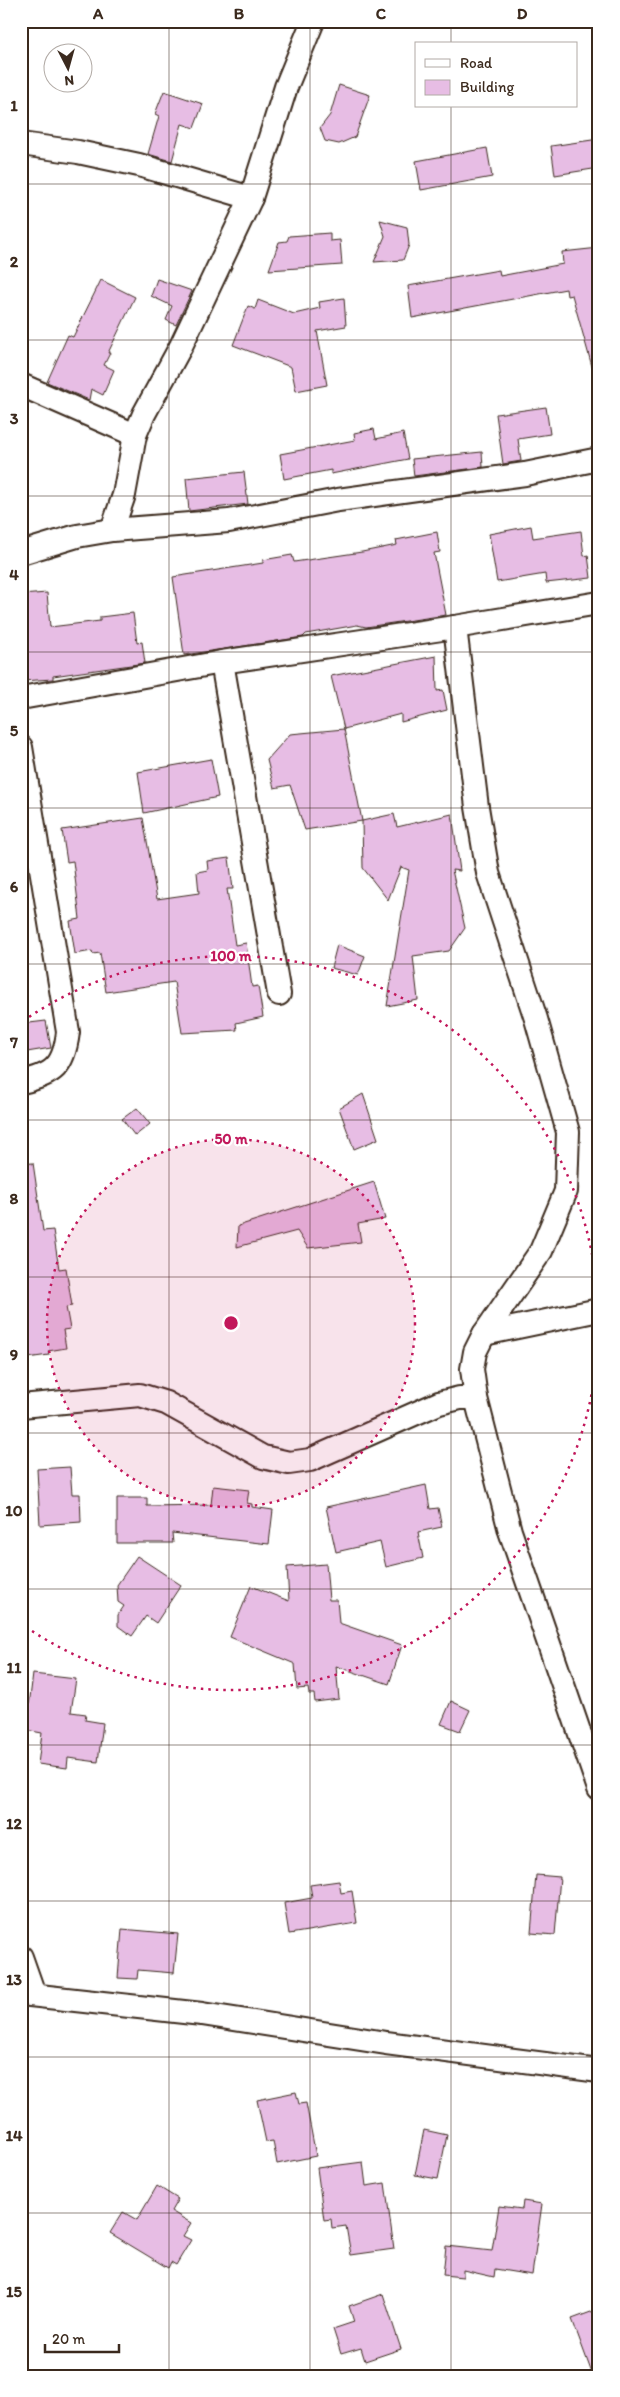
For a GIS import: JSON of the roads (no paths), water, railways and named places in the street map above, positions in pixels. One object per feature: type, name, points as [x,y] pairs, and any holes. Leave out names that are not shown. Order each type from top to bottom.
[{"type":"street","points":[[112,530],[124,495],[135,435],[208,291],[251,198],[286,87],[313,21]]},
{"type":"street","points":[[21,144],[78,152],[139,166],[251,198]]},
{"type":"street","points":[[21,385],[135,435]]},
{"type":"street","points":[[21,553],[77,536],[112,530],[229,521],[338,500],[526,474],[599,459]]},
{"type":"street","points":[[21,698],[222,662],[455,627],[599,602]]},
{"type":"street","points":[[455,627],[477,807],[488,873],[536,1019],[568,1132],[566,1191],[541,1251],[484,1334],[475,1352],[472,1370],[476,1398],[510,1531],[599,1789]]},
{"type":"street","points":[[222,662],[278,994]]},
{"type":"street","points":[[21,747],[68,1032],[65,1054],[54,1069],[41,1078],[21,1082]]},
{"type":"street","points":[[484,1334],[599,1310]]},
{"type":"street","points":[[21,1406],[140,1395],[166,1403],[263,1457],[289,1463],[310,1460],[439,1403],[460,1398],[476,1398]]},
{"type":"street","points":[[21,1957],[27,1994],[202,2014],[386,2043],[599,2071]]}]
